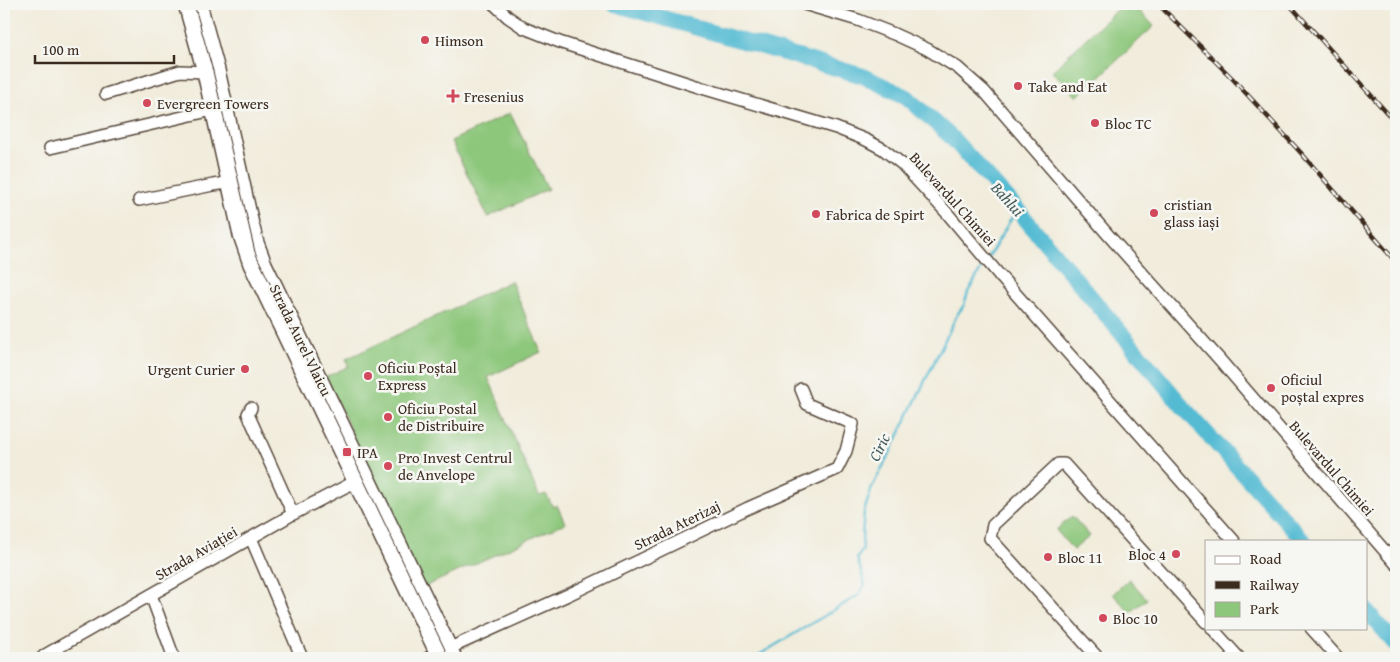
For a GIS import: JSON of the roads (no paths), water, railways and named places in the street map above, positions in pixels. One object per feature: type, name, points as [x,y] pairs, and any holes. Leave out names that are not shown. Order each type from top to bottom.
[{"type":"main road","name":"Strada Aurel Vlaicu","points":[[186,4],[205,72],[233,155],[241,234],[250,264],[361,479],[442,655]]},
{"type":"main road","name":"Strada Aurel Vlaicu","points":[[199,4],[217,70],[219,109]]},
{"type":"street","name":"Bulevardul Chimiei","points":[[494,4],[524,28],[562,43],[836,128],[883,149],[902,164],[947,213],[1000,276],[1233,540]]},
{"type":"street","name":"Bulevardul Chimiei","points":[[804,4],[858,20],[927,49],[958,68],[984,91],[1396,564]]},
{"type":"street","points":[[106,94],[180,71],[205,72]]},
{"type":"street","points":[[50,148],[219,109]]},
{"type":"street","points":[[139,200],[236,182]]},
{"type":"street","name":"Strada Aterizaj","points":[[442,655],[748,508],[837,469],[846,451],[853,424],[807,404],[801,389]]},
{"type":"street","points":[[251,408],[248,414],[293,514]]},
{"type":"street","points":[[1098,658],[990,538],[993,525],[1058,464],[1064,464],[1205,621]]},
{"type":"street","name":"Strada Aviației","points":[[42,658],[293,514],[361,479]]},
{"type":"street","points":[[251,538],[302,658]]},
{"type":"street","points":[[151,595],[174,658]]},
{"type":"street","points":[[1214,630],[1239,658]]},
{"type":"street","points":[[1313,630],[1338,658]]},
{"type":"waterway","name":"Bahlui","points":[[615,4],[863,76],[907,97],[952,138],[1017,209],[1184,408],[1303,540]]},
{"type":"waterway","name":"Ciric","points":[[988,258],[1017,209]]},
{"type":"waterway","name":"Ciric","points":[[754,658],[859,595],[865,584],[857,558],[863,549],[864,512],[872,487],[957,315],[964,305],[968,292],[985,262]]},
{"type":"waterway","name":"Bahlui","points":[[1368,612],[1396,644]]},
{"type":"tram line","points":[[194,4],[213,71],[255,252],[449,658]]},
{"type":"railway","points":[[1158,4],[1232,78],[1302,154],[1396,262]]},
{"type":"railway","points":[[1289,4],[1396,123]]},
{"type":"place","name":"Himson","points":[[425,40]]},
{"type":"place","name":"Take and Eat","points":[[1018,86]]},
{"type":"place","name":"Fresenius","points":[[453,96]]},
{"type":"place","name":"Evergreen Towers","points":[[147,103]]},
{"type":"place","name":"Bloc TC","points":[[1095,123]]},
{"type":"place","name":"cristian glass iași","points":[[1154,213]]},
{"type":"place","name":"Fabrica de Spirt","points":[[816,214]]},
{"type":"place","name":"Urgent Curier","points":[[245,369]]},
{"type":"place","name":"Oficiu Poștal Express","points":[[368,376]]},
{"type":"place","name":"Oficiul poștal expres","points":[[1271,388]]},
{"type":"place","name":"Oficiu Postal de Distribuire","points":[[388,417]]},
{"type":"place","name":"IPA","points":[[347,452]]},
{"type":"place","name":"Pro Invest Centrul de Anvelope","points":[[388,466]]},
{"type":"place","name":"Bloc 4","points":[[1176,554]]},
{"type":"place","name":"Bloc 11","points":[[1048,557]]},
{"type":"place","name":"Bloc 10","points":[[1103,618]]}]
